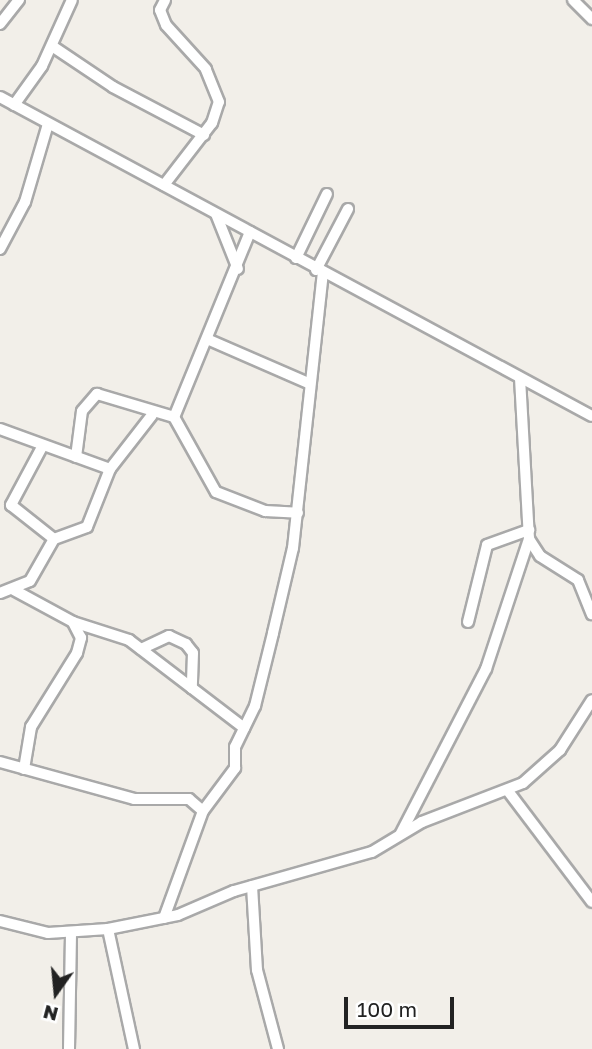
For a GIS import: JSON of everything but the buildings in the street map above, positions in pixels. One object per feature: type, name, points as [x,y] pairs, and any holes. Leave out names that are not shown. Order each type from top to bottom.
[{"type":"street","points":[[0,24],[19,0]]},
{"type":"street","points":[[14,105],[52,46],[72,0]]},
{"type":"street","points":[[164,186],[204,135],[217,113],[218,94],[199,59],[166,25],[160,10],[165,0]]},
{"type":"street","points":[[573,0],[592,19]]},
{"type":"street","points":[[52,46],[113,87],[204,135]]},
{"type":"street","points":[[0,97],[319,272],[592,416]]},
{"type":"street","points":[[1,242],[25,202],[48,124]]},
{"type":"street","points":[[296,258],[327,194]]},
{"type":"street","points":[[0,762],[134,799],[188,799],[214,789],[234,771],[273,633],[298,513],[319,272],[348,209]]},
{"type":"street","points":[[216,214],[238,269]]},
{"type":"street","points":[[174,417],[238,269],[250,232]]},
{"type":"street","points":[[207,340],[308,383]]},
{"type":"street","points":[[401,833],[486,669],[529,535],[520,378]]},
{"type":"street","points":[[76,457],[82,411],[97,394],[112,394],[152,415],[174,417]]},
{"type":"street","points":[[0,593],[14,590],[35,575],[54,539],[87,527],[110,469],[152,415]]},
{"type":"street","points":[[174,417],[216,492],[265,511],[298,513]]},
{"type":"street","points":[[0,429],[42,447],[110,469]]},
{"type":"street","points":[[42,447],[11,506],[54,539]]},
{"type":"street","points":[[529,535],[540,556],[578,580],[592,614]]},
{"type":"street","points":[[468,622],[487,545],[529,535]]},
{"type":"street","points":[[14,590],[73,622],[141,649],[244,728]]},
{"type":"street","points":[[24,769],[31,727],[77,653],[81,638],[73,622]]},
{"type":"street","points":[[141,649],[169,636],[186,644],[193,653],[192,688]]},
{"type":"street","points":[[0,921],[71,934],[108,929],[164,918],[252,886],[372,852],[401,833],[508,791],[560,750],[592,700]]},
{"type":"street","points":[[164,918],[203,811],[214,789]]},
{"type":"street","points":[[508,791],[592,902]]},
{"type":"street","points":[[188,799],[203,811]]},
{"type":"street","points":[[252,886],[257,970],[278,1049]]},
{"type":"street","points":[[108,929],[134,1049]]},
{"type":"street","points":[[69,1049],[71,934]]}]
